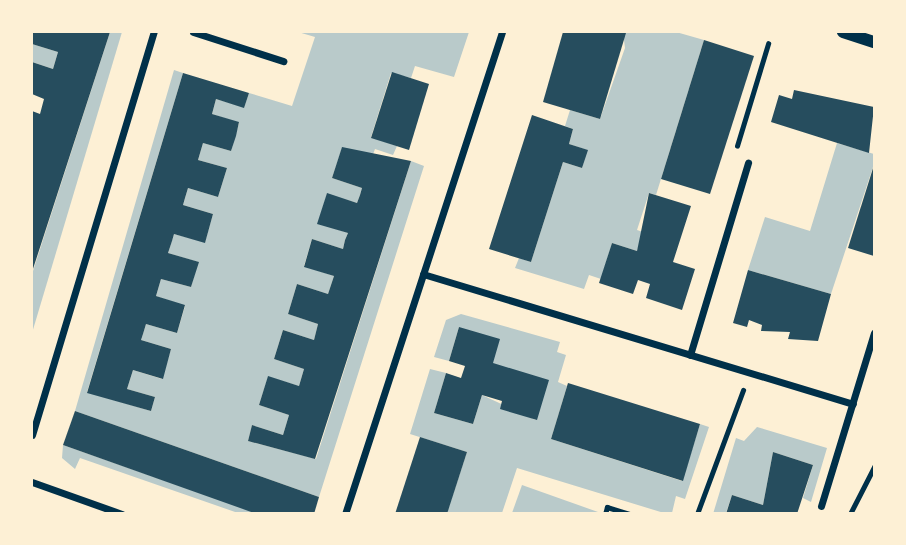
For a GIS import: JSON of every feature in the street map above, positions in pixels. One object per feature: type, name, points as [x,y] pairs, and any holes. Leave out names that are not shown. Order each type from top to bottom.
[{"type":"street","points":[[32,435],[154,32]]},
{"type":"street","points":[[193,32],[283,61]]},
{"type":"street","points":[[345,513],[502,32]]},
{"type":"street","points":[[843,32],[874,41]]},
{"type":"street","points":[[690,355],[748,163]]},
{"type":"street","points":[[423,274],[852,404]]},
{"type":"street","points":[[821,506],[874,333]]},
{"type":"street","points":[[32,482],[122,513]]},
{"type":"path","points":[[748,163],[734,155],[768,44]]},
{"type":"path","points":[[697,513],[749,373]]},
{"type":"path","points":[[850,513],[874,467]]},
{"type":"path","points":[[605,513],[607,507],[630,513]]},
{"type":"shaded area","points":[[110,32],[122,32],[32,333],[32,274]]},
{"type":"shaded area","points":[[298,32],[469,32],[454,77],[415,66],[411,78],[391,73],[371,137],[397,146],[393,155],[375,149],[372,157],[342,148],[332,178],[362,188],[360,195],[357,203],[327,194],[318,223],[348,233],[343,249],[312,239],[304,266],[334,276],[328,294],[297,284],[288,314],[318,324],[314,340],[283,330],[274,359],[304,369],[299,386],[268,377],[259,405],[289,415],[283,435],[252,425],[248,441],[316,459],[411,161],[424,166],[319,497],[75,411],[174,70],[183,73],[87,392],[151,411],[155,397],[127,389],[133,370],[162,379],[171,349],[141,340],[146,324],[177,333],[185,306],[156,296],[161,279],[191,287],[198,262],[168,253],[174,234],[205,242],[213,214],[183,205],[188,188],[218,197],[227,168],[198,160],[203,143],[231,151],[239,123],[212,114],[216,99],[244,107],[249,93],[292,106],[315,37]]},
{"type":"shaded area","points":[[623,32],[676,32],[704,40],[656,195],[649,193],[637,230],[643,232],[637,251],[612,243],[601,279],[589,275],[584,289],[515,268],[519,258],[531,262],[563,162],[582,168],[587,150],[569,144],[573,129],[565,126],[570,110],[600,119],[625,48]]},
{"type":"shaded area","points":[[32,44],[58,52],[53,69],[32,62]]},
{"type":"shaded area","points":[[837,143],[874,154],[874,164],[831,294],[748,270],[765,217],[810,231]]},
{"type":"shaded area","points":[[461,314],[560,342],[557,352],[566,355],[558,382],[567,386],[551,439],[682,481],[700,424],[709,427],[685,499],[676,496],[672,513],[664,513],[517,468],[502,513],[447,513],[467,452],[410,434],[430,369],[446,373],[434,413],[473,424],[482,395],[536,420],[459,327],[449,361],[434,357],[446,320]]},
{"type":"shaded area","points":[[757,427],[827,448],[811,502],[803,498],[813,465],[773,452],[763,505],[732,495],[726,513],[713,514],[736,438],[744,441]]},
{"type":"shaded area","points":[[63,445],[257,513],[238,513],[80,458],[75,469],[62,458]]},
{"type":"shaded area","points":[[522,485],[598,512],[598,513],[512,513]]},
{"type":"building","points":[[32,32],[110,32],[32,272],[32,111],[40,114],[44,99],[32,94],[32,62],[53,69],[58,52],[32,44]]},
{"type":"building","points":[[563,32],[626,33],[600,119],[543,102]]},
{"type":"building","points":[[704,40],[754,56],[710,194],[661,179]]},
{"type":"building","points":[[392,72],[429,84],[409,150],[371,138]]},
{"type":"building","points":[[183,73],[249,93],[244,108],[216,99],[212,114],[239,122],[231,151],[203,143],[198,160],[227,168],[218,197],[188,188],[185,198],[183,205],[213,214],[205,243],[174,234],[168,253],[199,262],[191,287],[161,279],[156,296],[185,305],[177,333],[146,324],[141,340],[171,349],[163,379],[133,370],[127,389],[155,397],[151,411],[87,393]]},
{"type":"building","points":[[794,90],[874,107],[869,153],[771,122],[779,95],[792,99]]},
{"type":"building","points":[[532,115],[573,129],[569,144],[588,150],[582,168],[563,162],[531,262],[489,249]]},
{"type":"building","points":[[342,147],[411,161],[315,459],[248,441],[252,425],[283,435],[289,415],[259,405],[268,376],[299,386],[304,369],[274,359],[283,330],[314,340],[318,324],[288,314],[297,284],[328,294],[334,276],[304,267],[312,239],[343,249],[348,233],[317,224],[327,193],[357,203],[360,195],[362,188],[332,178]]},
{"type":"building","points":[[874,165],[874,256],[848,248]]},
{"type":"building","points":[[649,193],[691,206],[673,262],[695,269],[682,310],[646,298],[650,284],[638,280],[633,294],[599,283],[612,243],[637,251]]},
{"type":"building","points":[[748,270],[831,294],[818,341],[788,339],[790,332],[761,331],[762,325],[749,320],[747,327],[733,323]]},
{"type":"building","points":[[459,327],[500,339],[493,363],[549,380],[537,420],[500,409],[502,401],[482,395],[473,424],[434,413],[446,373],[461,378],[465,366],[449,361]]},
{"type":"building","points":[[568,383],[700,424],[683,481],[551,439]]},
{"type":"building","points":[[75,411],[319,497],[314,514],[257,514],[63,445]]},
{"type":"building","points":[[420,437],[467,452],[447,514],[395,514]]},
{"type":"building","points":[[773,452],[813,465],[797,514],[726,514],[732,495],[763,505]]}]
